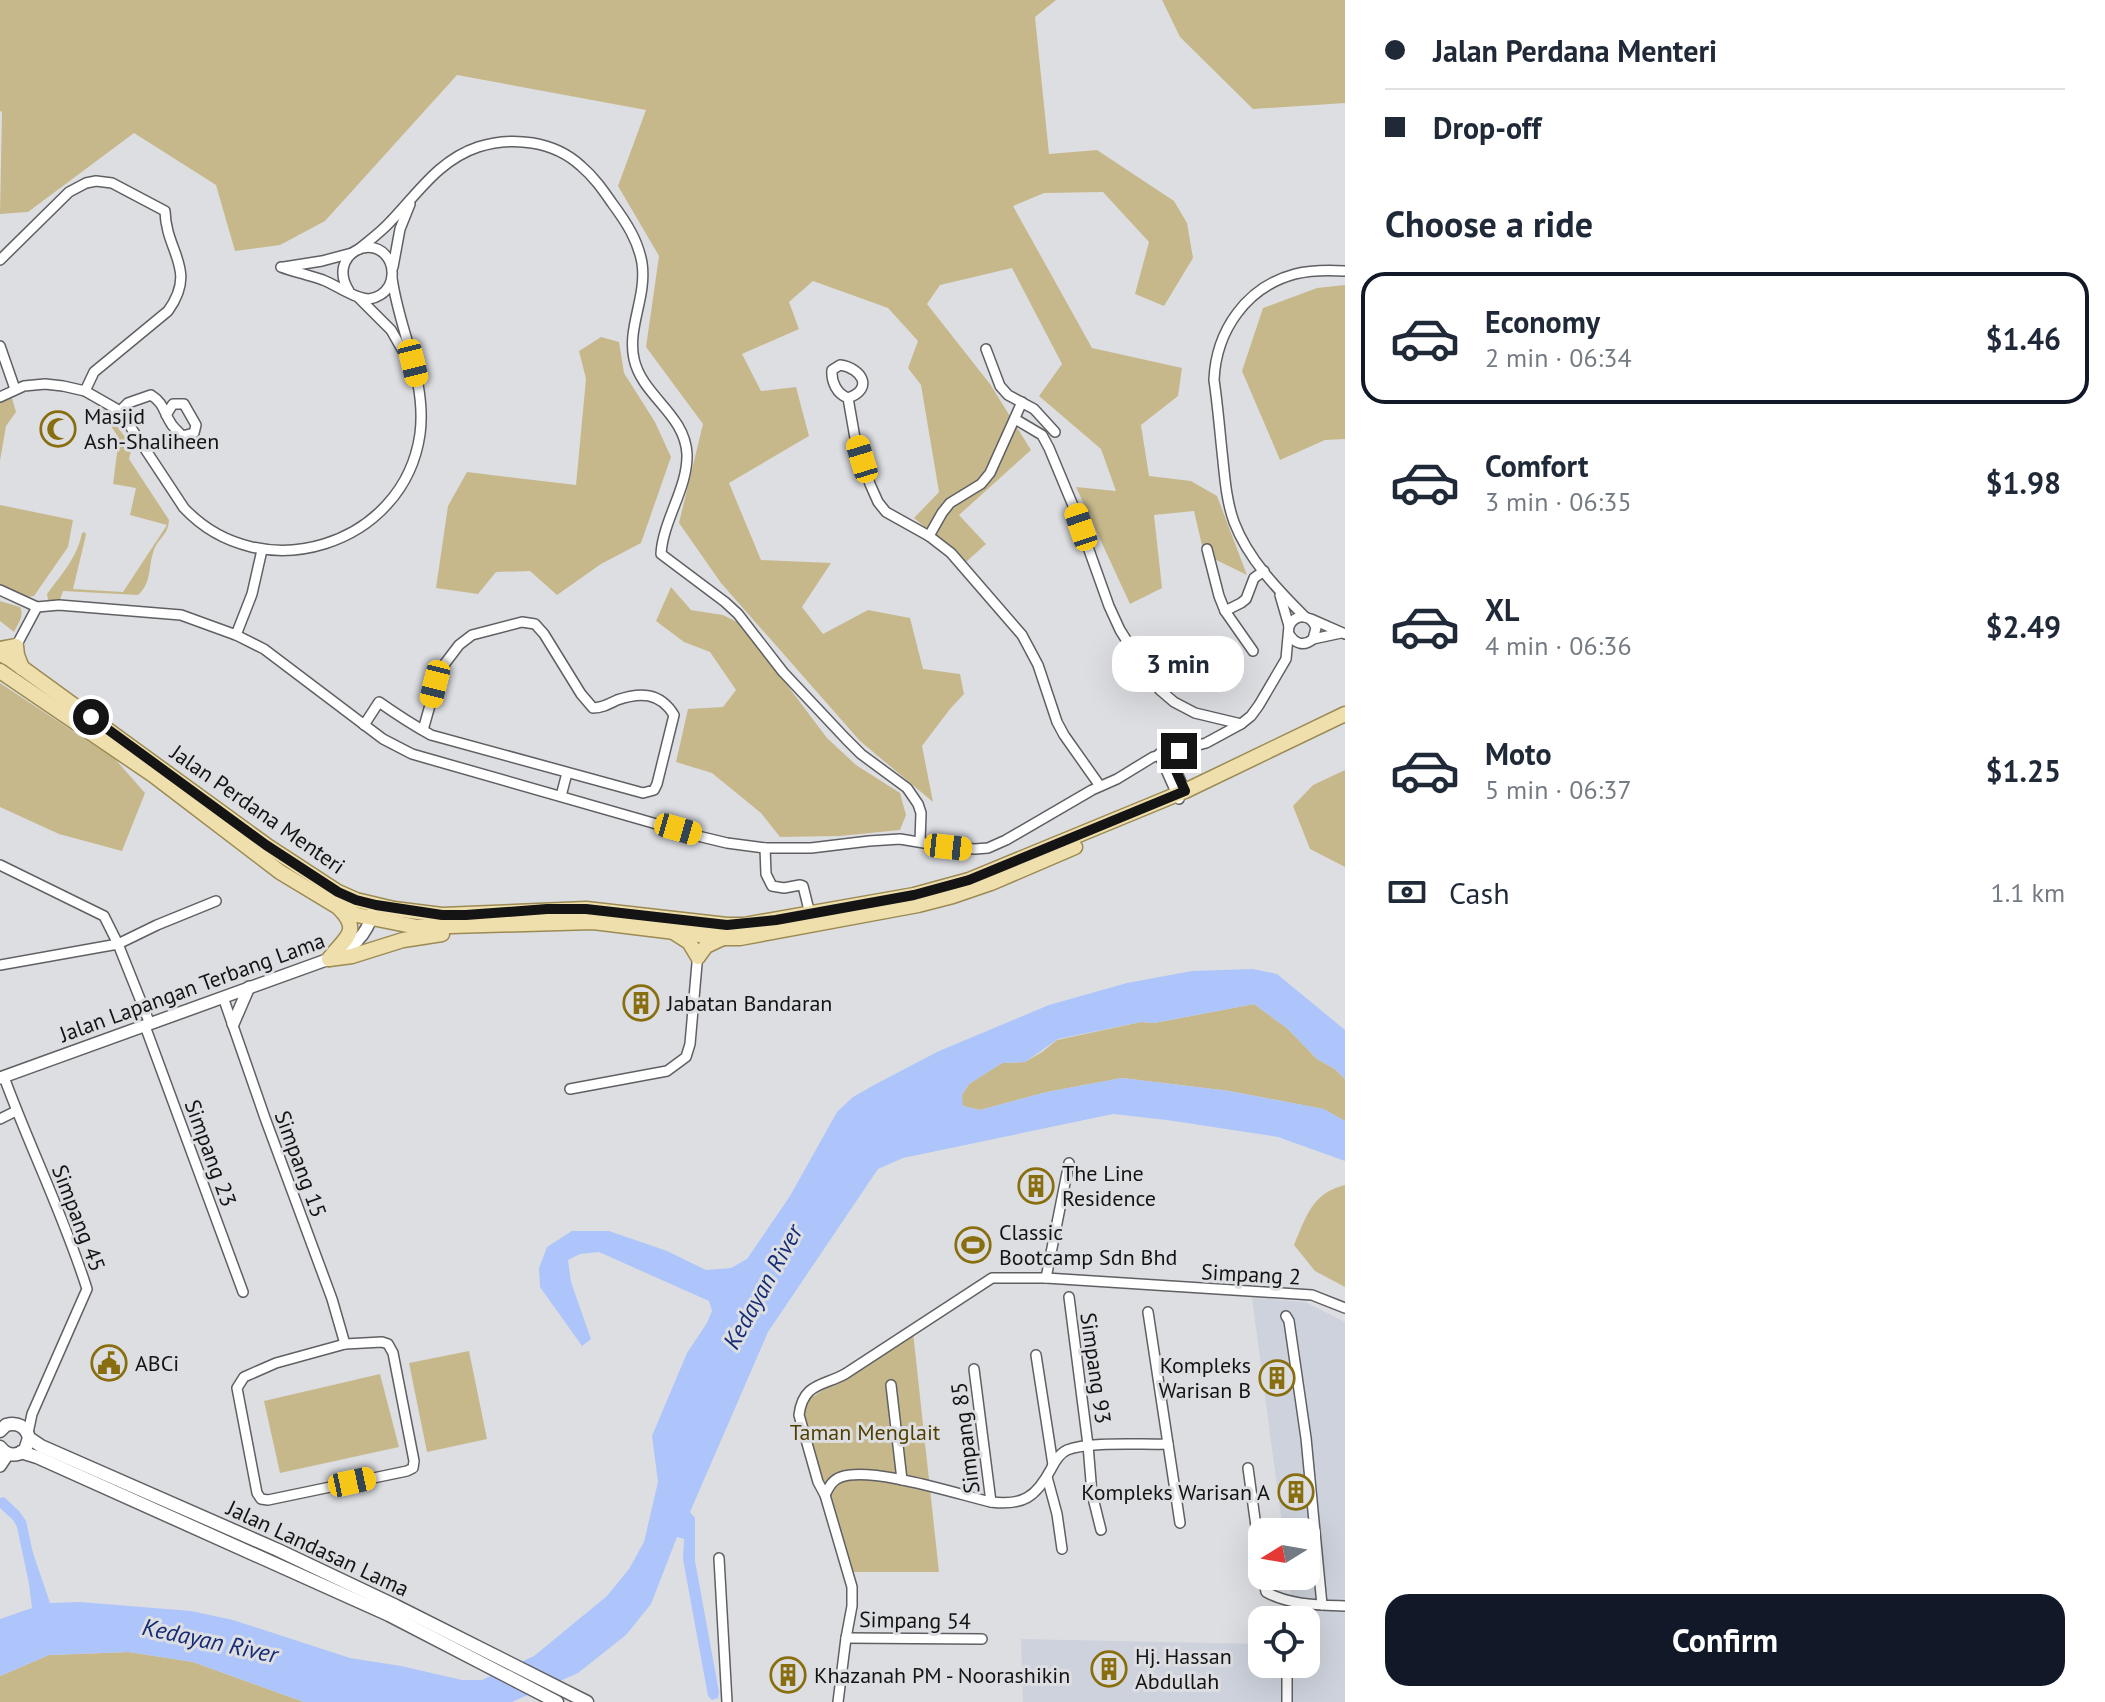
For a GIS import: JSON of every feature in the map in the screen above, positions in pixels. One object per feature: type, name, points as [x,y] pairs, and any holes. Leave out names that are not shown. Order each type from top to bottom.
[{"type":"main road","name":"Jalan Perdana Menteri","points":[[10,655],[277,852],[374,912],[417,927],[578,921],[674,932],[744,925],[914,895],[969,880],[1182,796],[1345,714]]},
{"type":"main road","name":"Jalan Perdana Menteri","points":[[1,672],[153,775],[280,872],[338,907],[374,912],[455,915],[586,909],[700,929],[724,938],[754,936],[918,905],[991,883],[1345,723]]},
{"type":"main road","points":[[329,959],[350,932],[350,922],[338,907]]},
{"type":"main road","points":[[329,959],[352,956],[403,940],[486,926]]},
{"type":"main road","points":[[674,932],[689,942],[698,957],[706,946],[724,938]]},
{"type":"main road","points":[[4,1451],[12,1455],[27,1446],[13,1429]]},
{"type":"main road","name":"Jalan Landasan Lama","points":[[13,1429],[41,1446],[278,1550],[396,1606],[586,1702]]},
{"type":"main road","name":"Jalan Landasan Lama","points":[[21,1452],[389,1615],[557,1702]]},
{"type":"street","points":[[349,291],[343,282],[345,261],[379,234],[437,170],[476,147],[514,141],[548,146],[580,165],[596,180],[632,232],[642,262],[642,293],[634,328],[634,359],[639,374],[683,434],[687,453],[685,471],[661,554],[738,614],[783,672],[846,739],[913,795],[921,813],[920,842]]},
{"type":"street","points":[[0,260],[69,192],[86,183],[112,183],[165,211],[167,230],[181,271],[176,300],[168,311],[94,372],[85,391]]},
{"type":"street","points":[[358,297],[376,297],[389,286],[400,229],[414,194]]},
{"type":"street","points":[[0,397],[15,389],[45,384],[85,391],[120,411],[174,495],[196,520],[228,540],[262,550],[291,551],[322,545],[357,529],[393,498],[407,475],[420,434],[421,409],[417,379],[386,256],[373,248],[322,261],[281,267],[321,279],[358,297],[391,330],[417,379]]},
{"type":"street","points":[[0,592],[37,607],[59,605],[181,615],[264,649],[383,739],[412,754],[702,837],[765,848],[811,848],[900,839],[964,849],[988,848],[1117,779],[1138,764],[1206,743],[1241,724],[1259,705],[1286,659],[1310,641],[1316,628],[1277,589],[1235,525],[1229,505],[1214,380],[1218,353],[1231,321],[1243,304],[1265,288],[1296,274],[1345,271]]},
{"type":"street","points":[[0,346],[15,389]]},
{"type":"street","points":[[986,349],[1000,386],[1008,395],[1042,416],[1055,432]]},
{"type":"street","points":[[120,411],[128,403],[151,395],[161,402],[166,415]]},
{"type":"street","points":[[848,398],[855,438],[878,502],[886,512],[929,536],[951,553],[1022,635],[1038,665],[1057,722],[1100,786]]},
{"type":"street","points":[[929,536],[950,503],[981,484],[990,473],[1022,402]]},
{"type":"street","points":[[1015,419],[1042,435],[1049,448],[1109,606],[1147,673],[1174,702],[1195,713],[1241,724]]},
{"type":"street","points":[[1207,549],[1214,583],[1225,611],[1253,651]]},
{"type":"street","points":[[236,635],[252,594],[262,550]]},
{"type":"street","points":[[1225,611],[1246,599],[1254,578],[1264,571]]},
{"type":"street","points":[[1277,589],[1293,640],[1299,644],[1343,633]]},
{"type":"street","points":[[1,672],[37,607]]},
{"type":"street","points":[[1286,659],[1289,630],[1295,618],[1307,618],[1343,633]]},
{"type":"street","points":[[364,725],[379,702],[423,730],[442,738],[643,793],[654,790],[657,784],[674,715],[666,705],[648,694],[632,695],[593,708],[544,634],[535,624],[522,622],[472,635],[459,645],[440,670],[423,730]]},
{"type":"street","points":[[1163,754],[1182,796]]},
{"type":"street","points":[[561,796],[567,773]]},
{"type":"street","points":[[765,848],[766,874],[772,886],[803,886],[810,914]]},
{"type":"street","name":"Simpang 23","points":[[0,865],[104,916],[118,944],[148,1025],[243,1292]]},
{"type":"street","points":[[0,965],[118,944],[216,901]]},
{"type":"street","name":"Jalan Lapangan Terbang Lama","points":[[2,1077],[329,959],[351,948],[362,937],[374,912]]},
{"type":"street","points":[[570,1089],[667,1071],[686,1057],[690,1044],[700,929]]},
{"type":"street","points":[[233,1024],[249,987]]},
{"type":"street","name":"Simpang 15","points":[[223,997],[332,1299],[345,1344]]},
{"type":"street","name":"Simpang 45","points":[[2,1077],[52,1194],[87,1289],[32,1414],[13,1429]]},
{"type":"street","points":[[0,1119],[16,1111]]},
{"type":"street","points":[[1046,1278],[1069,1163]]},
{"type":"street","name":"Simpang 2","points":[[825,1495],[818,1482],[799,1415],[808,1393],[823,1381],[845,1374],[992,1278],[1046,1278],[1312,1295],[1345,1308]]},
{"type":"street","name":"Simpang 93","points":[[1069,1297],[1092,1494],[1101,1530]]},
{"type":"street","points":[[1148,1312],[1180,1523]]},
{"type":"street","points":[[1286,1316],[1306,1438],[1322,1605]]},
{"type":"street","points":[[382,1342],[388,1344],[393,1353],[413,1468],[261,1499],[257,1493],[237,1388],[244,1377],[276,1363],[345,1344],[382,1342]]},
{"type":"street","points":[[1036,1355],[1053,1465]]},
{"type":"street","name":"Simpang 85","points":[[974,1369],[991,1502]]},
{"type":"street","points":[[891,1385],[902,1480]]},
{"type":"street","points":[[838,1702],[852,1587],[825,1495],[830,1485],[843,1476],[868,1475],[1001,1503],[1029,1498],[1037,1492],[1065,1451],[1088,1445],[1168,1444]]},
{"type":"street","points":[[0,1466],[4,1451]]},
{"type":"street","points":[[1248,1468],[1255,1518]]},
{"type":"street","points":[[1047,1477],[1062,1549]]},
{"type":"street","points":[[719,1558],[727,1702]]},
{"type":"street","points":[[1266,1590],[1305,1604],[1345,1606]]},
{"type":"street","name":"Simpang 54","points":[[846,1638],[982,1639]]},
{"type":"street","points":[[1287,1678],[1287,1702]]},
{"type":"shaded area","points":[[1252,1298],[1305,1302],[1345,1322],[1345,1702],[1023,1702],[1021,1639],[1248,1644],[1248,1678],[1320,1678],[1320,1606],[1292,1606],[1291,1590],[1320,1590],[1320,1518],[1281,1518]]},
{"type":"green space","points":[[0,0],[1056,0],[1035,17],[1049,154],[1097,150],[1174,201],[1187,223],[1193,258],[1164,306],[1135,294],[1149,242],[1103,192],[1044,193],[1013,206],[1092,348],[1182,368],[1178,396],[1141,425],[1149,476],[1191,481],[1217,496],[1247,575],[1204,554],[1194,511],[1154,515],[1162,588],[1130,604],[1076,487],[1116,491],[1101,449],[1039,396],[1062,364],[1012,268],[940,285],[927,304],[990,384],[1031,450],[959,515],[986,544],[966,562],[914,518],[939,492],[921,385],[908,368],[918,341],[888,308],[813,281],[789,302],[799,329],[742,354],[761,391],[796,387],[809,436],[729,483],[761,560],[831,563],[802,607],[823,634],[868,610],[910,618],[923,669],[960,674],[964,694],[922,746],[933,802],[860,741],[721,583],[679,523],[703,424],[646,347],[659,256],[618,186],[646,110],[457,75],[325,221],[280,245],[235,251],[216,185],[134,133],[28,212],[0,214]]},
{"type":"green space","points":[[1162,0],[1345,0],[1345,103],[1253,109],[1180,37]]},
{"type":"green space","points":[[1345,285],[1345,439],[1325,440],[1280,460],[1242,371],[1263,308],[1317,288]]},
{"type":"green space","points":[[601,337],[619,342],[624,373],[655,422],[671,457],[641,543],[601,564],[557,595],[530,571],[496,572],[478,594],[436,588],[448,506],[467,472],[576,485],[586,379],[579,351]]},
{"type":"green space","points":[[12,398],[16,412],[6,426],[0,461],[0,402]]},
{"type":"green space","points":[[105,409],[132,447],[129,459],[169,520],[168,525],[152,556],[148,580],[138,595],[63,591],[59,603],[48,600],[47,594],[72,558],[82,533],[86,535],[73,589],[123,592],[167,525],[130,515],[136,488],[113,484],[119,438],[102,413]]},
{"type":"green space","points":[[0,505],[73,520],[68,547],[34,596],[28,597],[0,584]]},
{"type":"green space","points":[[671,587],[691,610],[723,615],[741,624],[827,738],[856,765],[900,793],[906,815],[900,830],[840,836],[780,837],[761,813],[712,773],[676,762],[688,709],[723,707],[736,690],[710,652],[684,642],[656,621]]},
{"type":"green space","points":[[0,601],[20,607],[21,616],[14,632],[0,621]]},
{"type":"green space","points":[[0,683],[115,759],[145,793],[122,851],[59,834],[0,807]]},
{"type":"green space","points":[[1345,770],[1345,867],[1310,849],[1293,806],[1313,785]]},
{"type":"green space","points":[[1254,1004],[1287,1028],[1317,1059],[1345,1079],[1345,1121],[1323,1109],[1229,1091],[1122,1078],[1047,1092],[980,1110],[962,1106],[962,1095],[969,1084],[1002,1063],[1025,1062],[1057,1040],[1141,1022],[1154,1023]]},
{"type":"green space","points":[[1345,1185],[1345,1287],[1315,1271],[1294,1245],[1318,1200]]},
{"type":"green space","name":"Taman Menglait","points":[[913,1332],[939,1572],[845,1572],[797,1407]]},
{"type":"green space","points":[[469,1351],[487,1439],[427,1452],[409,1363]]},
{"type":"green space","points":[[380,1374],[399,1447],[280,1473],[264,1401]]},
{"type":"green space","points":[[129,1652],[193,1662],[304,1702],[0,1702],[0,1676],[49,1655]]},
{"type":"water","name":"Kedayan River","points":[[1253,969],[1277,974],[1345,1030],[1345,1079],[1317,1059],[1287,1028],[1254,1004],[1058,1039],[1025,1062],[1002,1063],[969,1084],[962,1095],[963,1106],[980,1110],[1047,1092],[1122,1078],[1229,1091],[1324,1109],[1345,1121],[1345,1161],[1278,1137],[1113,1114],[903,1158],[878,1169],[768,1332],[690,1512],[695,1518],[695,1561],[718,1698],[712,1700],[708,1696],[683,1559],[684,1539],[677,1537],[651,1604],[626,1635],[578,1673],[512,1702],[304,1702],[193,1662],[129,1652],[49,1655],[0,1676],[0,1619],[32,1608],[17,1527],[0,1508],[0,1498],[4,1497],[26,1521],[50,1603],[80,1602],[191,1611],[233,1620],[350,1658],[462,1680],[482,1680],[534,1656],[607,1596],[629,1569],[644,1542],[658,1482],[652,1436],[687,1353],[712,1311],[709,1301],[599,1252],[580,1254],[568,1260],[571,1282],[591,1339],[582,1346],[540,1287],[539,1268],[547,1247],[572,1231],[609,1231],[667,1251],[706,1270],[731,1268],[747,1259],[790,1196],[837,1112],[853,1097],[939,1051],[1049,1005],[1127,983],[1192,971]]},
{"type":"place","name":"Masjid Ash-Shaliheen","points":[[58,429]]},
{"type":"place","name":"Jabatan Bandaran","points":[[641,1003]]},
{"type":"place","name":"The Line Residence","points":[[1036,1186]]},
{"type":"place","name":"Classic Bootcamp Sdn Bhd","points":[[973,1245]]},
{"type":"place","name":"ABCi","points":[[109,1363]]},
{"type":"place","name":"Kompleks Warisan B","points":[[1277,1378]]},
{"type":"place","name":"Kompleks Warisan A","points":[[1296,1492]]},
{"type":"place","name":"Hj. Hassan Abdullah","points":[[1109,1669]]},
{"type":"place","name":"Khazanah PM - Noorashikin","points":[[788,1675]]},
{"type":"route","points":[[91,717],[266,845],[338,892],[356,900],[442,915],[586,909],[727,925],[776,920],[914,895],[969,880],[1185,791],[1168,753],[1179,751]]}]
